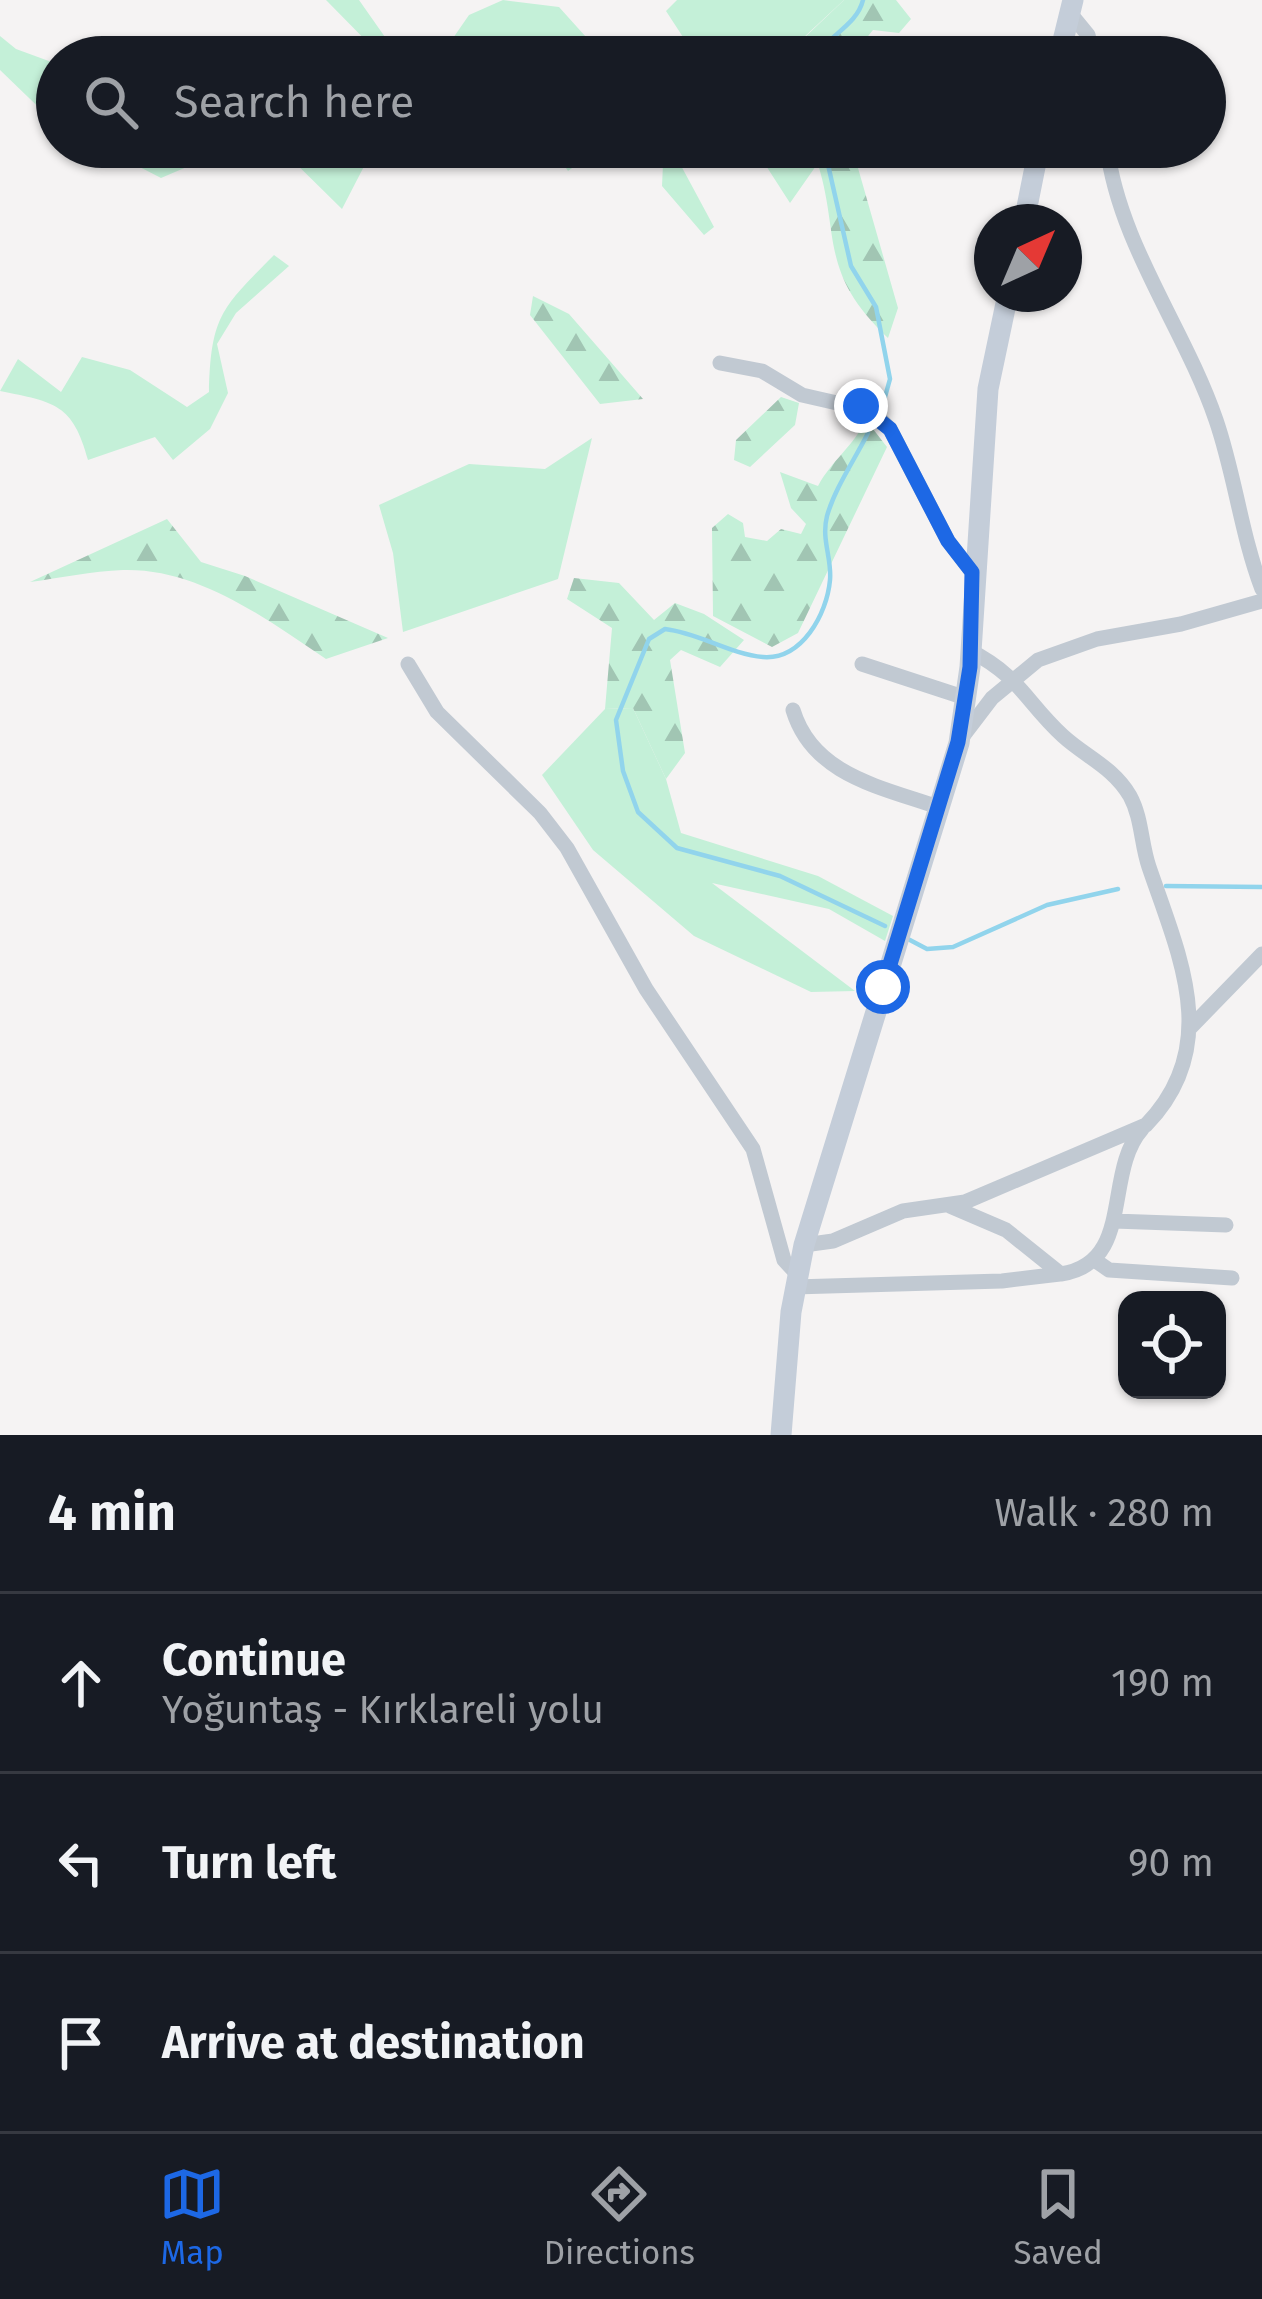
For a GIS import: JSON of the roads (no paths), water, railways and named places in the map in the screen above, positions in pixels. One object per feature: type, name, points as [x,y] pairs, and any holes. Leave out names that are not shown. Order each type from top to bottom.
[{"type":"street","points":[[1071,7],[1088,36]]},
{"type":"street","points":[[1028,204],[1035,168]]},
{"type":"street","points":[[1112,168],[1123,212],[1217,422],[1243,536],[1262,589]]},
{"type":"street","points":[[781,1435],[796,1281],[804,1245],[958,742],[966,698],[988,389],[1004,312]]},
{"type":"street","points":[[720,362],[762,371],[802,395],[872,411],[890,429],[948,541],[972,572]]},
{"type":"street","points":[[958,742],[1013,677],[1038,660],[1083,643],[1181,625],[1262,601]]},
{"type":"street","points":[[796,1281],[1002,1281],[1081,1271],[1096,1261],[1114,1220],[1129,1152],[1166,1101],[1186,1056],[1191,1027],[1176,931],[1144,852],[1132,799],[1102,762],[1079,751],[1055,728],[1013,677],[969,650]]},
{"type":"street","points":[[408,664],[436,712],[540,813],[567,848],[646,988],[752,1149],[784,1260],[796,1281]]},
{"type":"street","points":[[862,664],[966,698]]},
{"type":"street","points":[[793,710],[801,738],[837,771],[941,808]]},
{"type":"street","points":[[1191,1027],[1262,954]]},
{"type":"street","points":[[804,1245],[833,1241],[880,1217],[947,1205],[1146,1125]]},
{"type":"street","points":[[947,1205],[1006,1230],[1061,1274]]},
{"type":"street","points":[[1114,1220],[1226,1225]]},
{"type":"street","points":[[1096,1261],[1127,1272],[1232,1278]]},
{"type":"waterway","points":[[834,36],[855,16],[863,0]]},
{"type":"waterway","points":[[829,168],[851,266],[876,307],[890,379],[883,404]]},
{"type":"waterway","points":[[868,433],[827,516],[828,593],[818,620],[801,643],[777,656],[763,657],[665,629],[649,639],[616,720],[623,771],[638,812],[677,848],[780,876],[885,926]]},
{"type":"waterway","points":[[1166,886],[1262,887]]},
{"type":"waterway","points":[[908,939],[927,949],[953,947],[1047,905],[1118,889]]}]
